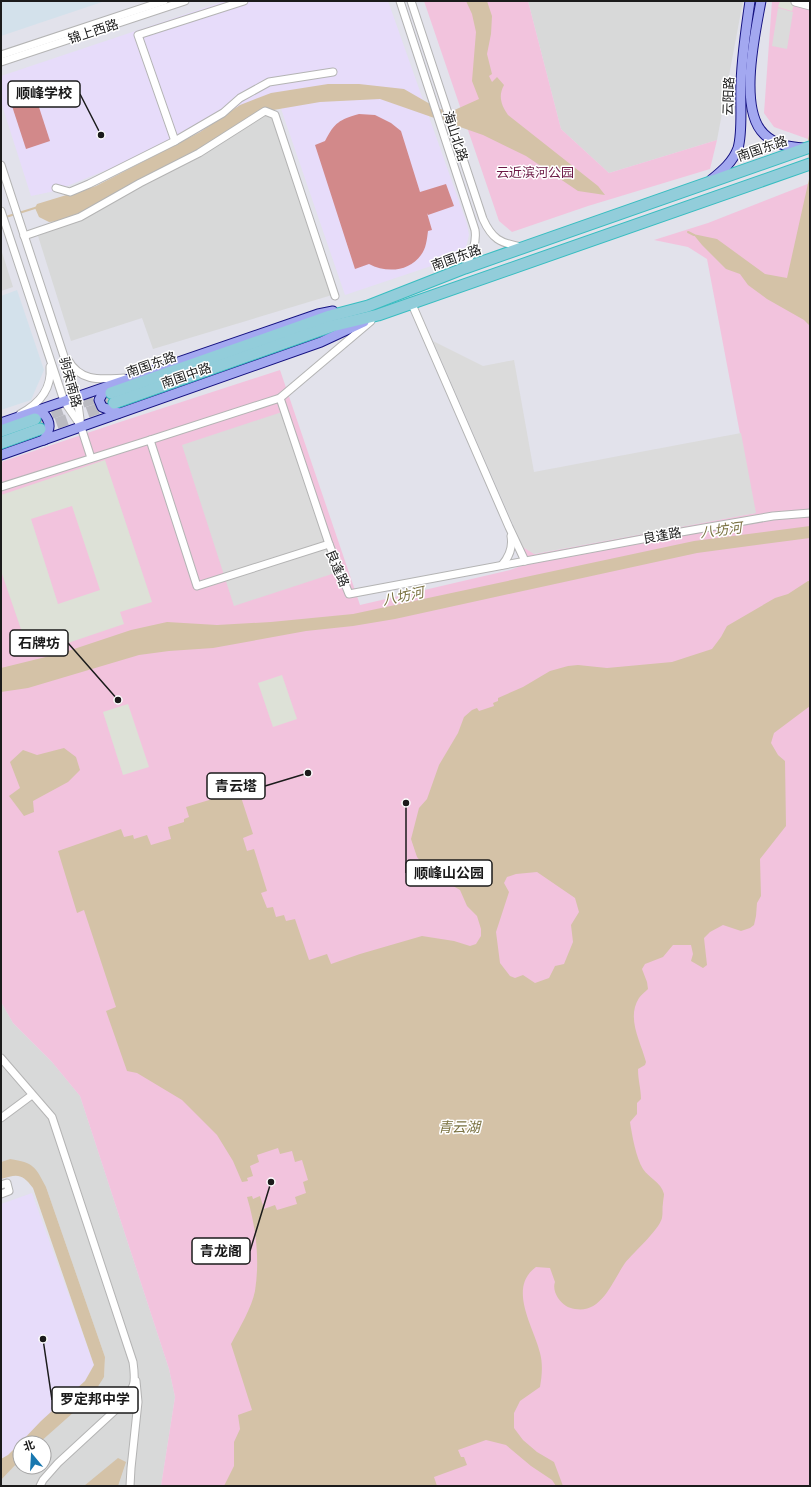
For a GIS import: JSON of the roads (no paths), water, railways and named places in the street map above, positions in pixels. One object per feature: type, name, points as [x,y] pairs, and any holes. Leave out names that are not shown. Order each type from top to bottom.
[{"type":"highway","name":"南国东路","points":[[115,398],[330,316],[368,306],[465,268],[808,147]]},
{"type":"highway","name":"南国东路","points":[[115,398],[332,326],[378,315],[411,302],[810,164]]},
{"type":"highway","points":[[1,443],[38,424],[2,425]]},
{"type":"main road","name":"云阳路","points":[[710,181],[730,163],[738,147],[740,134],[741,84],[744,47],[750,1]]},
{"type":"main road","name":"云阳路","points":[[761,1],[754,39],[750,94],[754,119],[764,135],[775,142],[791,147],[808,147]]},
{"type":"main road","points":[[744,47],[746,54],[748,54],[754,39]]},
{"type":"main road","name":"南国中路","points":[[1,455],[81,427],[115,398],[130,378],[318,314],[368,306]]},
{"type":"main road","name":"南国中路","points":[[2,425],[24,415],[77,396],[115,398]]},
{"type":"main road","points":[[24,415],[42,413],[48,419],[50,429],[44,440]]},
{"type":"street","name":"锦上西路","points":[[1,55],[164,1]]},
{"type":"street","name":"锦上西路","points":[[1,62],[184,1]]},
{"type":"street","points":[[175,141],[138,35],[244,1]]},
{"type":"street","name":"海山北路","points":[[400,1],[475,230],[475,245],[465,268]]},
{"type":"street","name":"海山北路","points":[[411,1],[487,229],[501,242],[524,247]]},
{"type":"street","points":[[795,2],[810,6]]},
{"type":"street","points":[[56,188],[70,192],[175,141],[223,113],[240,98],[269,82],[333,72]]},
{"type":"street","points":[[24,236],[80,217],[140,183],[199,153],[265,111],[275,115],[335,296]]},
{"type":"street","name":"驹荣南路","points":[[1,165],[77,396],[81,427]]},
{"type":"street","name":"驹荣南路","points":[[2,213],[64,401],[81,427]]},
{"type":"street","points":[[411,302],[525,561]]},
{"type":"street","points":[[1,487],[280,398],[378,315]]},
{"type":"street","points":[[61,348],[76,371],[81,375],[96,379],[130,378]]},
{"type":"street","points":[[2,425],[34,405],[44,394],[51,375],[47,352]]},
{"type":"street","points":[[280,398],[329,544]]},
{"type":"street","points":[[81,427],[91,458]]},
{"type":"street","name":"良逢路","points":[[150,440],[197,586],[329,544],[349,594],[664,535],[773,516],[810,513]]},
{"type":"street","points":[[502,565],[508,558],[512,544],[509,527]]},
{"type":"street","points":[[1,1058],[52,1117],[131,1355],[136,1380],[138,1402],[130,1468],[130,1486]]},
{"type":"street","points":[[1,1118],[32,1095]]},
{"type":"street","points":[[1,1185],[7,1183],[9,1191],[1,1194]]},
{"type":"street","points":[[40,1486],[43,1480],[58,1463],[122,1404],[130,1393],[136,1380]]},
{"type":"water","points":[[466,1],[487,1],[492,16],[491,34],[487,54],[492,74],[489,76],[492,82],[497,77],[504,85],[501,93],[501,100],[508,115],[598,186],[605,195],[578,191],[526,156],[483,135],[380,99],[320,102],[256,113],[198,151],[84,214],[60,221],[49,222],[39,217],[35,208],[37,204],[96,186],[200,132],[240,105],[271,93],[328,84],[359,84],[404,89],[437,108],[450,112],[479,99],[472,81],[476,32],[472,14]]},
{"type":"water","points":[[810,130],[810,326],[804,320],[767,299],[748,285],[740,274],[726,269],[693,234],[717,239],[765,274],[787,278],[809,179],[808,139]]},
{"type":"water","points":[[810,526],[810,538],[697,553],[395,619],[353,626],[306,631],[213,648],[139,655],[28,688],[1,692],[1,668],[62,653],[131,630],[167,622],[217,625],[271,622],[353,614],[694,541]]},
{"type":"water","name":"青云湖","points":[[810,581],[810,706],[774,733],[771,743],[778,755],[785,761],[786,826],[760,859],[761,896],[757,903],[754,925],[741,931],[723,925],[710,932],[704,938],[707,965],[703,968],[691,961],[693,954],[691,945],[673,945],[663,957],[645,964],[642,969],[648,989],[640,997],[635,1006],[634,1022],[646,1062],[645,1065],[638,1069],[641,1099],[637,1103],[637,1114],[630,1122],[638,1159],[643,1169],[658,1183],[664,1194],[662,1218],[656,1229],[625,1263],[606,1294],[593,1306],[584,1309],[575,1309],[564,1304],[555,1292],[555,1282],[550,1268],[536,1267],[528,1276],[524,1286],[523,1297],[525,1308],[540,1353],[542,1361],[542,1374],[540,1387],[520,1401],[514,1413],[514,1428],[523,1440],[537,1452],[554,1462],[563,1486],[556,1486],[552,1480],[531,1466],[506,1445],[486,1440],[458,1450],[461,1457],[464,1457],[467,1465],[434,1477],[437,1486],[224,1486],[234,1466],[234,1442],[240,1429],[238,1415],[252,1410],[231,1344],[245,1318],[255,1291],[257,1255],[255,1231],[247,1197],[252,1196],[253,1199],[260,1196],[264,1209],[275,1205],[277,1210],[297,1204],[295,1197],[306,1193],[303,1182],[308,1180],[302,1160],[295,1162],[292,1151],[280,1154],[278,1148],[257,1155],[259,1162],[250,1166],[253,1176],[247,1178],[248,1181],[242,1182],[233,1161],[217,1135],[182,1100],[137,1073],[127,1071],[106,1011],[116,1007],[84,910],[77,913],[58,851],[121,829],[124,837],[133,835],[134,839],[147,835],[151,845],[171,839],[168,827],[184,822],[184,819],[189,817],[186,807],[239,791],[253,834],[243,838],[247,851],[254,849],[267,891],[261,893],[267,908],[273,907],[276,917],[284,915],[286,921],[295,919],[309,960],[327,954],[331,964],[422,936],[454,941],[470,946],[476,944],[481,936],[481,929],[477,916],[467,906],[460,890],[429,872],[417,857],[411,839],[419,808],[427,799],[439,765],[458,733],[464,717],[472,710],[477,708],[479,711],[494,706],[493,703],[498,701],[498,698],[523,687],[550,671],[568,666],[578,665],[607,668],[672,662],[712,649],[727,626],[775,598],[788,594]],"holes":[[[537,872],[575,898],[579,912],[571,925],[573,942],[564,964],[555,966],[549,978],[535,983],[523,975],[515,978],[510,976],[500,963],[496,932],[509,892],[504,883],[507,877],[516,874]]]},
{"type":"water","points":[[64,748],[76,757],[80,770],[68,782],[33,801],[34,812],[24,816],[9,796],[20,788],[10,762],[23,750],[37,755]]},
{"type":"water","points":[[10,1159],[29,1164],[39,1174],[46,1187],[105,1357],[104,1377],[92,1396],[48,1435],[28,1435],[85,1381],[94,1365],[33,1188],[26,1180],[19,1176],[11,1176],[1,1179],[1,1162]]},
{"type":"water","points":[[12,1451],[12,1468],[1,1480],[1,1459]]},
{"type":"water","points":[[118,1458],[126,1462],[118,1486],[84,1486]]},
{"type":"waterway","points":[[19,213],[38,207]]},
{"type":"waterway","points":[[6,217],[15,214]]},
{"type":"waterway","points":[[688,232],[694,235]]},
{"type":"tunnel","points":[[36,419],[109,393]]},
{"type":"tunnel","points":[[41,429],[111,404]]},
{"type":"place","name":"顺峰学校","points":[[101,135]]},
{"type":"place","name":"石牌坊","points":[[118,700]]},
{"type":"place","name":"青云塔","points":[[308,773]]},
{"type":"place","name":"顺峰山公园","points":[[406,803]]},
{"type":"place","name":"青龙阁","points":[[271,1182]]},
{"type":"place","name":"罗定邦中学","points":[[43,1339]]},
{"type":"park label","name":"云近滨河公园","points":[[535,172]]},
{"type":"water label","name":"八坊河","points":[[721,530]]},
{"type":"water label","name":"八坊河","points":[[403,596]]}]
